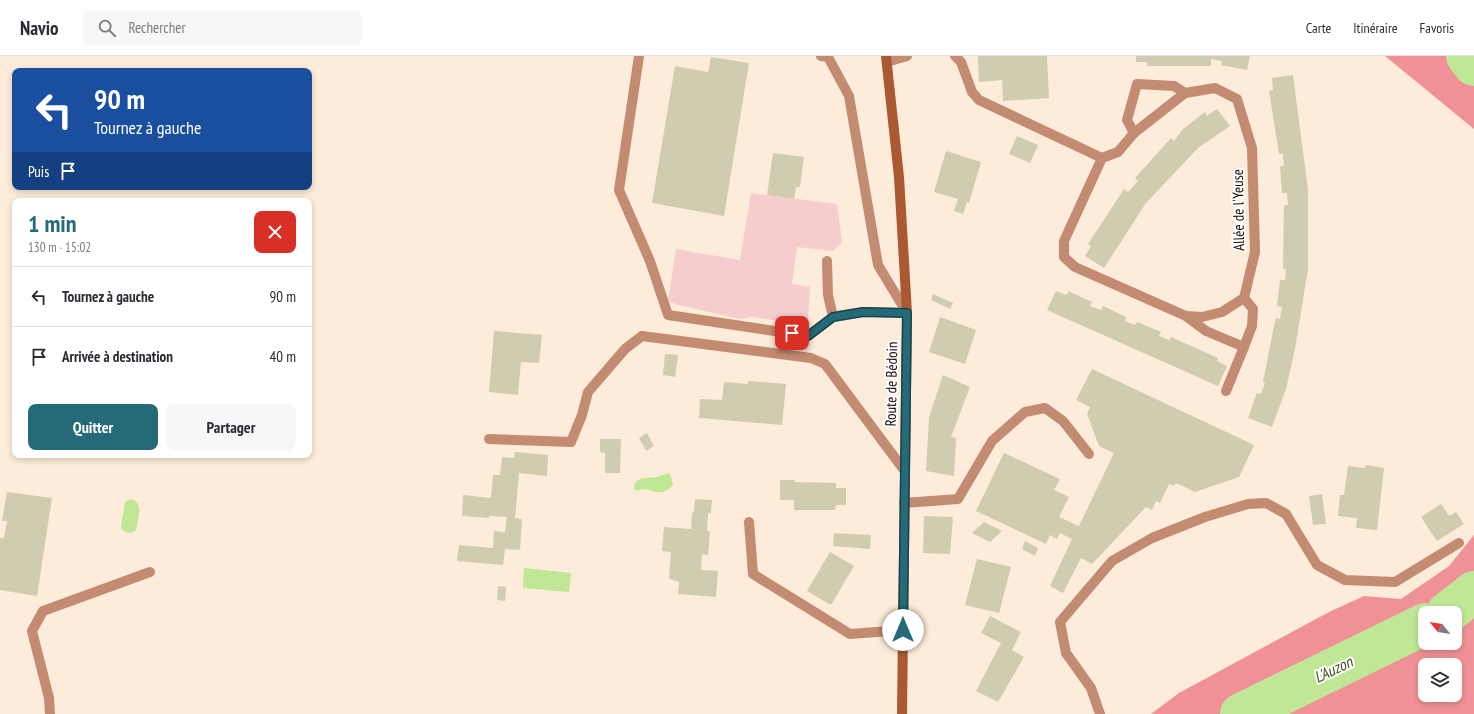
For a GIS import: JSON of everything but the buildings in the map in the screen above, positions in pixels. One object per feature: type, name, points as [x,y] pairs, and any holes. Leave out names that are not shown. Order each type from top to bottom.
[{"type":"main road","name":"Route de Bédoin","points":[[886,59],[899,177],[907,313],[902,714]]},
{"type":"street","points":[[639,56],[619,190],[650,261],[668,315],[808,336],[833,317],[863,312],[907,313]]},
{"type":"street","points":[[821,56],[828,57],[849,96],[878,265],[907,313]]},
{"type":"street","points":[[886,59],[907,56]]},
{"type":"street","points":[[956,56],[961,62],[972,92],[979,100],[1102,158],[1064,241],[1064,257],[1075,267],[1186,316],[1206,331],[1244,347]]},
{"type":"street","points":[[1134,133],[1127,120],[1137,84],[1174,86],[1185,94]]},
{"type":"street","name":"Allée de l'Yeuse","points":[[1102,158],[1118,152],[1134,133],[1185,94],[1215,88],[1237,99],[1252,148],[1255,252],[1244,298]]},
{"type":"street","points":[[827,261],[828,295],[833,317]]},
{"type":"street","points":[[1186,316],[1202,317],[1222,312],[1244,298],[1253,309],[1252,326],[1226,391]]},
{"type":"street","points":[[489,439],[571,442],[582,415],[588,392],[625,349],[642,336],[811,358],[825,364],[904,470]]},
{"type":"street","points":[[904,503],[958,499],[992,441],[1025,412],[1045,408],[1063,421],[1089,454]]},
{"type":"street","points":[[1100,714],[1091,688],[1066,653],[1060,622],[1112,561],[1152,538],[1205,517],[1248,504],[1266,503],[1286,514],[1317,565],[1345,580],[1394,582],[1459,543]]},
{"type":"street","points":[[749,522],[753,574],[850,634],[903,630]]},
{"type":"street","points":[[50,714],[49,698],[32,631],[43,611],[150,572]]},
{"type":"shaded area","points":[[1385,56],[1474,56],[1474,129]]},
{"type":"shaded area","points":[[751,193],[837,204],[842,242],[833,251],[797,247],[792,284],[810,287],[808,320],[793,323],[752,317],[740,319],[678,305],[668,301],[676,249],[740,260]]},
{"type":"shaded area","points":[[669,473],[673,485],[663,492],[658,493],[642,489],[637,491],[634,489],[637,482],[642,478],[657,477]]},
{"type":"shaded area","points":[[132,499],[138,504],[139,517],[136,530],[128,533],[122,530],[121,526],[125,503],[126,501]]},
{"type":"shaded area","points":[[1474,535],[1474,714],[1151,714],[1179,693],[1329,612],[1364,596],[1401,599],[1449,566]]},
{"type":"shaded area","points":[[524,568],[571,573],[569,592],[523,588]]},
{"type":"waterway","name":"L'Auzon","points":[[1467,56],[1474,65]]},
{"type":"waterway","name":"L'Auzon","points":[[1456,606],[1474,592]]},
{"type":"waterway","name":"L'Auzon","points":[[1241,714],[1418,627]]},
{"type":"route","points":[[792,333],[808,336],[833,317],[863,312],[907,313],[903,630]]}]
